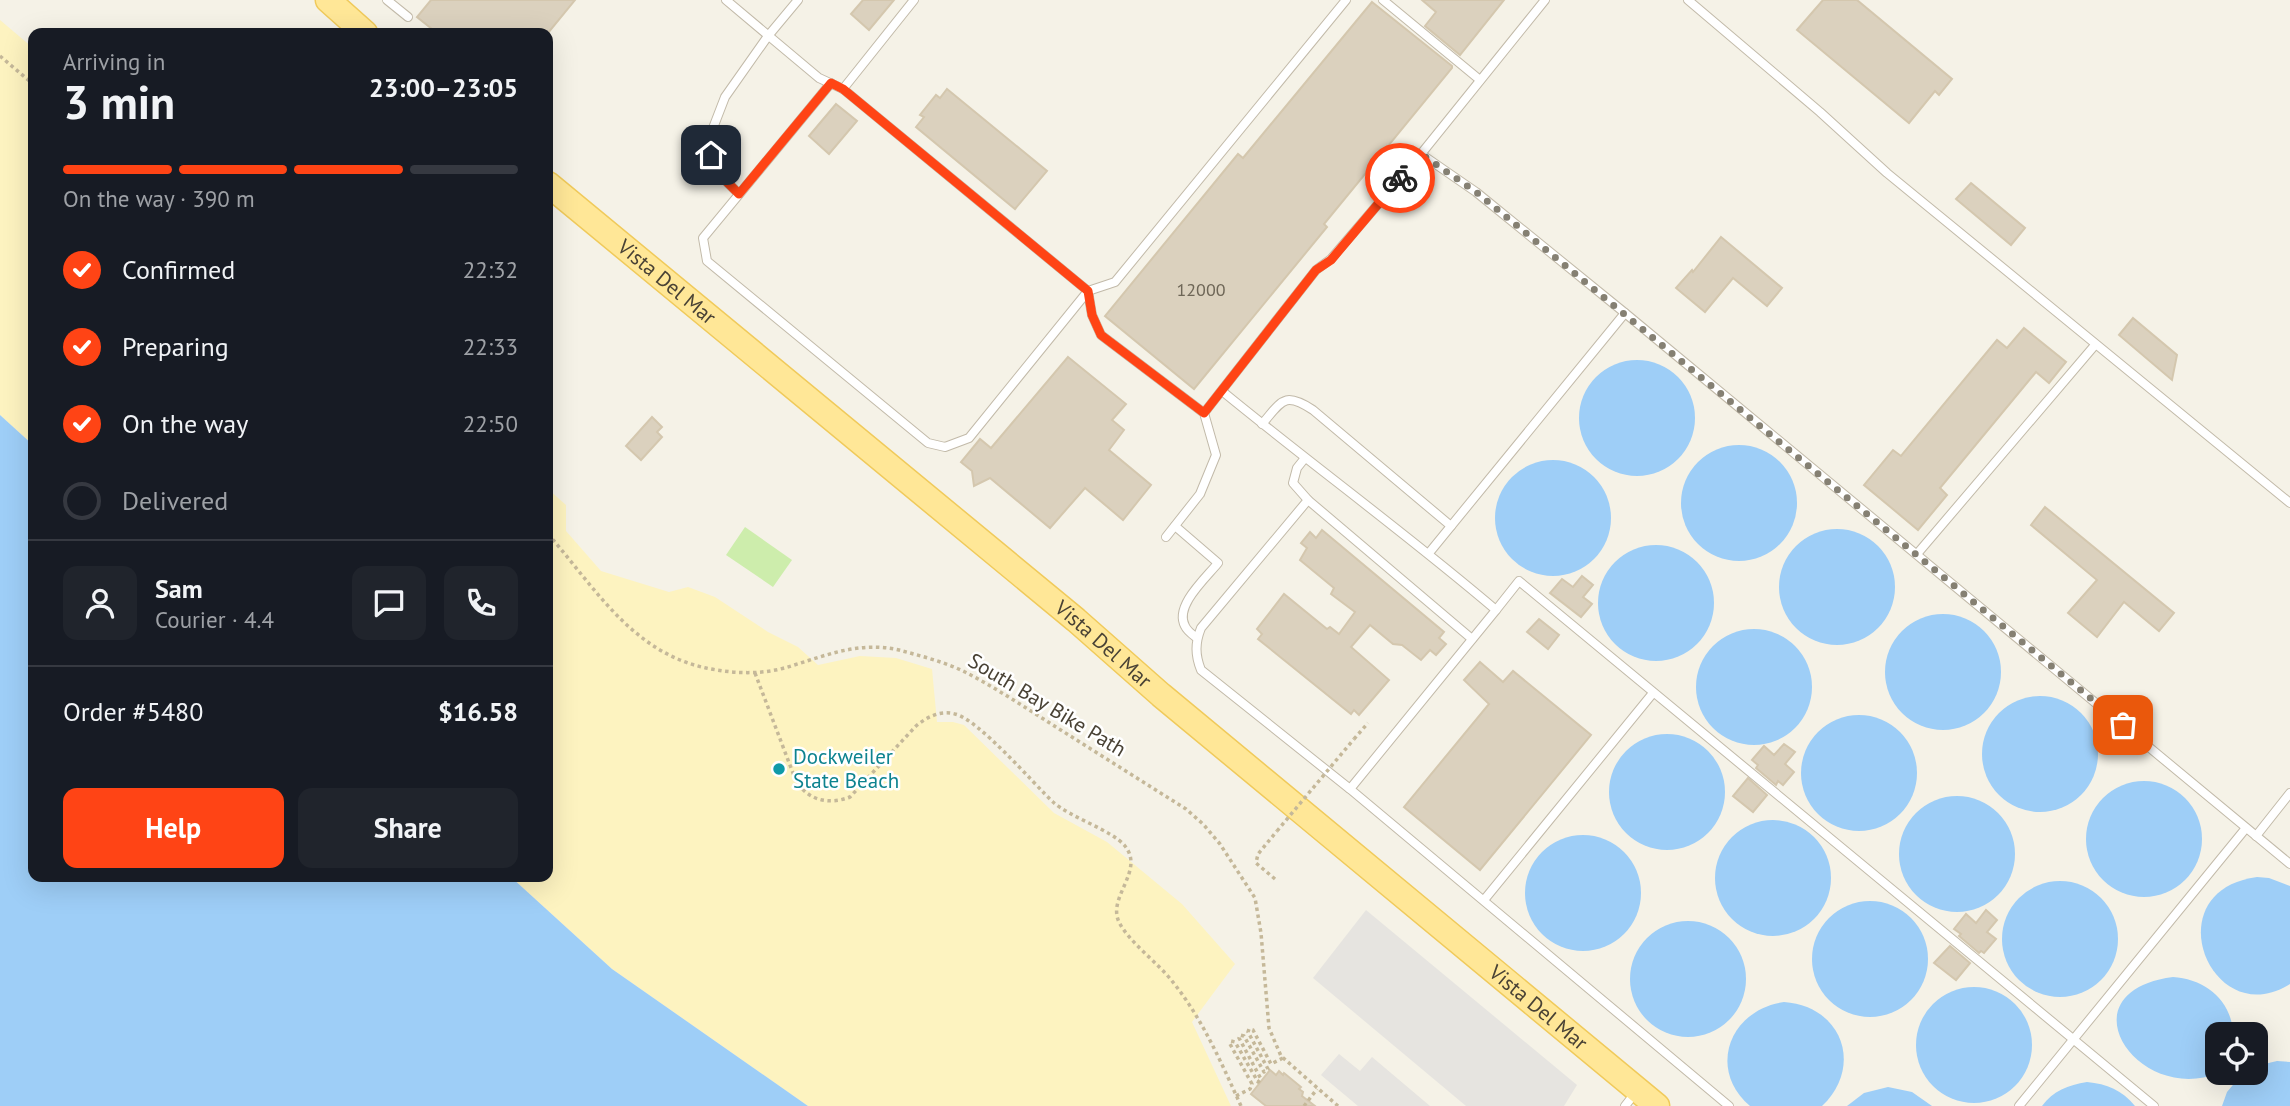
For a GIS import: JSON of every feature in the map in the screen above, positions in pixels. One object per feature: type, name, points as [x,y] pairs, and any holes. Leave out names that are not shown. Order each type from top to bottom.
[{"type":"main road","points":[[328,0],[359,28]]},
{"type":"main road","name":"Vista Del Mar","points":[[553,188],[1070,616],[1640,1101]]},
{"type":"lane","points":[[387,0],[408,17]]},
{"type":"lane","points":[[726,0],[819,78],[843,89],[1088,291],[1092,315],[1101,335],[1204,413],[1216,455],[1200,494],[1166,537]]},
{"type":"lane","points":[[739,194],[714,169],[708,141],[725,97],[768,36],[798,0]]},
{"type":"lane","points":[[843,89],[914,0]]},
{"type":"lane","points":[[831,83],[703,238],[706,261],[928,443],[945,447],[970,438],[1088,291],[1115,282],[1346,0]]},
{"type":"lane","points":[[1383,0],[1480,80]]},
{"type":"lane","points":[[1204,413],[1316,270],[1331,260],[1421,154],[1545,0]]},
{"type":"lane","points":[[1688,0],[1887,173],[2290,503]]},
{"type":"lane","points":[[1421,154],[1476,192],[1625,313],[2290,864]]},
{"type":"lane","points":[[1429,553],[1625,313]]},
{"type":"lane","points":[[1917,554],[2095,345]]},
{"type":"lane","points":[[1222,391],[1429,553],[1496,610]]},
{"type":"lane","points":[[1262,424],[1280,403],[1291,399],[1300,401],[1451,526]]},
{"type":"lane","points":[[1305,458],[1297,468],[1293,483],[1308,500],[1472,639]]},
{"type":"lane","points":[[1308,500],[1201,628],[1197,638],[1196,656],[1201,670],[1350,789],[1729,1106]]},
{"type":"lane","points":[[1175,526],[1218,564],[1184,605],[1182,617],[1185,628],[1197,638]]},
{"type":"lane","points":[[1350,789],[1519,581],[2154,1106]]},
{"type":"lane","points":[[1484,900],[1653,693]]},
{"type":"lane","points":[[2256,836],[2290,793]]},
{"type":"lane","points":[[2019,1106],[2246,828]]},
{"type":"path","points":[[0,56],[28,80]]},
{"type":"path","name":"South Bay Bike Path","points":[[553,540],[608,607],[641,639],[675,658],[692,665],[735,673],[755,673],[789,667],[854,648],[880,647],[932,659],[963,671],[1001,693],[1186,809],[1220,844],[1255,898],[1261,933],[1269,1028],[1276,1050],[1338,1106]]},
{"type":"path","points":[[755,673],[796,781],[805,792],[817,800],[828,802],[850,797],[927,717],[955,713],[981,730],[1056,804],[1120,841],[1128,851],[1131,862],[1130,873],[1117,907],[1119,923],[1171,980],[1192,1008],[1241,1106]]},
{"type":"path","points":[[1275,878],[1256,863],[1258,854],[1368,723]]},
{"type":"path","points":[[1236,1096],[1251,1088],[1252,1084],[1230,1044],[1231,1041],[1235,1042],[1258,1082],[1261,1079],[1239,1039],[1240,1035],[1244,1036],[1264,1072],[1268,1069],[1248,1032],[1249,1029],[1254,1031],[1271,1064],[1283,1058]]},
{"type":"path","points":[[1304,1106],[1317,1089]]},
{"type":"green space","points":[[745,527],[792,560],[773,587],[726,555]]},
{"type":"sand","points":[[0,20],[28,44],[28,440],[0,415]]},
{"type":"sand","name":"Dockweiler State Beach","points":[[553,493],[566,505],[566,531],[601,571],[669,592],[688,587],[715,597],[768,632],[798,647],[818,665],[860,656],[896,658],[932,669],[937,722],[964,725],[1054,813],[1107,842],[1182,904],[1235,964],[1192,1022],[1231,1106],[808,1106],[612,969],[516,882],[553,882]]},
{"type":"shaded area","points":[[1366,910],[1577,1085],[1564,1106],[1466,1106],[1313,978]]},
{"type":"shaded area","points":[[1339,1054],[1360,1071],[1372,1057],[1430,1106],[1358,1106],[1321,1075]]},
{"type":"water","points":[[1637,360],[1659,364],[1678,377],[1691,396],[1695,418],[1691,440],[1678,459],[1659,472],[1637,476],[1615,472],[1596,459],[1583,440],[1579,418],[1583,396],[1596,377],[1615,364]]},
{"type":"water","points":[[0,415],[28,440],[28,882],[516,882],[612,969],[808,1106],[0,1106]]},
{"type":"water","points":[[1739,445],[1761,449],[1780,462],[1793,481],[1797,503],[1793,525],[1780,544],[1761,557],[1739,561],[1717,557],[1698,544],[1685,525],[1681,503],[1685,481],[1698,462],[1717,449]]},
{"type":"water","points":[[1553,460],[1575,464],[1594,477],[1607,496],[1611,518],[1607,540],[1594,559],[1575,572],[1553,576],[1531,572],[1512,559],[1499,540],[1495,518],[1499,496],[1512,477],[1531,464]]},
{"type":"water","points":[[1837,529],[1859,533],[1878,546],[1891,565],[1895,587],[1891,609],[1878,628],[1859,641],[1837,645],[1815,641],[1796,628],[1783,609],[1779,587],[1783,565],[1796,546],[1815,533]]},
{"type":"water","points":[[1656,545],[1678,549],[1697,562],[1710,581],[1714,603],[1710,625],[1697,644],[1678,657],[1656,661],[1634,657],[1615,644],[1602,625],[1598,603],[1602,581],[1615,562],[1634,549]]},
{"type":"water","points":[[1943,614],[1965,618],[1984,631],[1997,650],[2001,672],[1997,694],[1984,713],[1965,726],[1943,730],[1921,726],[1902,713],[1889,694],[1885,672],[1889,650],[1902,631],[1921,618]]},
{"type":"water","points":[[1754,629],[1776,633],[1795,646],[1808,665],[1812,687],[1808,709],[1795,728],[1776,741],[1754,745],[1732,741],[1713,728],[1700,709],[1696,687],[1700,665],[1713,646],[1732,633]]},
{"type":"water","points":[[2040,696],[2062,700],[2081,713],[2094,732],[2098,754],[2094,776],[2081,795],[2062,808],[2040,812],[2018,808],[1999,795],[1986,776],[1982,754],[1986,732],[1999,713],[2018,700]]},
{"type":"water","points":[[1859,715],[1881,719],[1900,732],[1913,751],[1917,773],[1913,795],[1900,814],[1881,827],[1859,831],[1837,827],[1818,814],[1805,795],[1801,773],[1805,751],[1818,732],[1837,719]]},
{"type":"water","points":[[1667,734],[1689,738],[1708,751],[1721,770],[1725,792],[1721,814],[1708,833],[1689,846],[1667,850],[1645,846],[1626,833],[1613,814],[1609,792],[1613,770],[1626,751],[1645,738]]},
{"type":"water","points":[[2144,781],[2166,785],[2185,798],[2198,817],[2202,839],[2198,861],[2185,880],[2166,893],[2144,897],[2122,893],[2103,880],[2090,861],[2086,839],[2090,817],[2103,798],[2122,785]]},
{"type":"water","points":[[1957,796],[1979,800],[1998,813],[2011,832],[2015,854],[2011,876],[1998,895],[1979,908],[1957,912],[1935,908],[1916,895],[1903,876],[1899,854],[1903,832],[1916,813],[1935,800]]},
{"type":"water","points":[[1773,820],[1795,824],[1814,837],[1827,856],[1831,878],[1827,900],[1814,919],[1795,932],[1773,936],[1751,932],[1732,919],[1719,900],[1715,878],[1719,856],[1732,837],[1751,824]]},
{"type":"water","points":[[1583,835],[1605,839],[1624,852],[1637,871],[1641,893],[1637,915],[1624,934],[1605,947],[1583,951],[1561,947],[1542,934],[1529,915],[1525,893],[1529,871],[1542,852],[1561,839]]},
{"type":"water","points":[[2257,877],[2269,878],[2290,886],[2290,984],[2262,994],[2237,990],[2217,976],[2205,954],[2201,930],[2207,907],[2225,888]]},
{"type":"water","points":[[2060,881],[2082,885],[2101,898],[2114,917],[2118,939],[2114,961],[2101,980],[2082,993],[2060,997],[2038,993],[2019,980],[2006,961],[2002,939],[2006,917],[2019,898],[2038,885]]},
{"type":"water","points":[[1870,901],[1892,905],[1911,918],[1924,937],[1928,959],[1924,981],[1911,1000],[1892,1013],[1870,1017],[1848,1013],[1829,1000],[1816,981],[1812,959],[1816,937],[1829,918],[1848,905]]},
{"type":"water","points":[[1688,921],[1710,925],[1729,938],[1742,957],[1746,979],[1742,1001],[1729,1020],[1710,1033],[1688,1037],[1666,1033],[1647,1020],[1634,1001],[1630,979],[1634,957],[1647,938],[1666,925]]},
{"type":"water","points":[[2173,977],[2185,979],[2206,987],[2222,1002],[2231,1022],[2205,1022],[2205,1076],[2189,1079],[2161,1074],[2139,1061],[2123,1043],[2117,1023],[2121,1003],[2139,987]]},
{"type":"water","points":[[1974,987],[1996,991],[2015,1004],[2028,1023],[2032,1045],[2028,1067],[2015,1086],[1996,1099],[1974,1103],[1952,1099],[1933,1086],[1920,1067],[1916,1045],[1920,1023],[1933,1004],[1952,991]]},
{"type":"water","points":[[1784,1002],[1804,1006],[1820,1014],[1833,1026],[1840,1040],[1844,1057],[1842,1073],[1835,1090],[1822,1106],[1750,1106],[1737,1091],[1729,1075],[1727,1058],[1738,1028],[1750,1016],[1766,1007]]},
{"type":"water","points":[[2290,1062],[2290,1106],[2222,1106],[2233,1085],[2268,1085],[2268,1063]]},
{"type":"water","points":[[2087,1082],[2114,1089],[2135,1106],[2042,1106],[2051,1096],[2062,1090]]},
{"type":"water","points":[[1888,1087],[1912,1092],[1932,1106],[1847,1106],[1864,1093]]},
{"type":"building","points":[[431,0],[575,0],[552,28],[431,28],[417,17]]},
{"type":"building","points":[[863,0],[894,0],[869,30],[851,14]]},
{"type":"building","points":[[1422,0],[1504,0],[1460,55],[1425,26],[1436,12]]},
{"type":"building","points":[[1823,0],[1857,0],[1952,79],[1939,95],[1935,91],[1909,123],[1797,30]]},
{"type":"building","points":[[1372,2],[1452,68],[1324,224],[1327,227],[1194,389],[1105,316],[1238,154],[1243,158]]},
{"type":"building","points":[[947,89],[1047,171],[1015,209],[916,127],[924,117],[920,115],[936,95],[940,98]]},
{"type":"building","points":[[836,104],[857,121],[829,154],[809,136]]},
{"type":"building","points":[[1971,183],[2025,228],[2011,245],[1956,199]]},
{"type":"building","points":[[1721,237],[1782,288],[1767,306],[1733,278],[1705,312],[1676,288],[1692,270],[1693,272]]},
{"type":"building","points":[[2133,318],[2177,355],[2172,380],[2119,335]]},
{"type":"building","points":[[2024,328],[2066,362],[2049,383],[2036,372],[1940,488],[1947,495],[1918,530],[1864,485],[1893,450],[1901,456],[1997,340],[2007,348]]},
{"type":"building","points":[[1068,357],[1126,404],[1112,420],[1124,430],[1109,450],[1151,485],[1123,520],[1085,488],[1050,528],[990,478],[974,486],[972,471],[961,462],[980,439],[991,448]]},
{"type":"building","points":[[652,417],[662,427],[657,432],[662,437],[641,460],[626,446]]},
{"type":"building","points":[[2045,507],[2174,613],[2159,631],[2124,602],[2097,637],[2068,613],[2097,580],[2031,525]]},
{"type":"building","points":[[1322,530],[1444,632],[1439,638],[1446,644],[1436,655],[1430,650],[1421,660],[1402,645],[1393,644],[1370,625],[1351,647],[1389,680],[1359,715],[1354,710],[1351,714],[1258,639],[1262,634],[1257,629],[1284,594],[1327,629],[1330,627],[1339,634],[1355,612],[1331,594],[1334,588],[1300,560],[1307,548],[1301,543],[1310,532],[1316,538]]},
{"type":"building","points":[[1582,576],[1593,585],[1583,597],[1592,604],[1581,617],[1550,593],[1562,579],[1573,587]]},
{"type":"building","points":[[1539,619],[1559,635],[1548,649],[1527,632]]},
{"type":"building","points":[[1480,662],[1503,682],[1513,671],[1591,735],[1480,870],[1404,807],[1489,704],[1464,680]]},
{"type":"building","points":[[1784,744],[1795,752],[1785,764],[1794,772],[1783,785],[1778,781],[1776,785],[1756,768],[1758,765],[1752,760],[1764,746],[1774,755]]},
{"type":"building","points":[[1748,778],[1767,795],[1753,812],[1733,796]]},
{"type":"building","points":[[1986,910],[1997,920],[1987,932],[1996,939],[1984,953],[1979,953],[1954,929],[1966,914],[1976,923]]},
{"type":"building","points":[[1950,946],[1970,963],[1956,980],[1934,963]]},
{"type":"building","points":[[1270,1070],[1276,1075],[1279,1071],[1283,1075],[1284,1073],[1301,1087],[1299,1089],[1303,1092],[1302,1096],[1315,1106],[1266,1106],[1251,1094]]},
{"type":"way so far","points":[[1400,178],[1421,154],[1476,192],[2123,725]]},
{"type":"place","name":"Dockweiler State Beach","points":[[779,769]]},
{"type":"route","points":[[711,155],[714,169],[739,194],[831,83],[843,89],[1088,291],[1092,315],[1101,335],[1204,413],[1316,270],[1331,260],[1400,178]]}]
